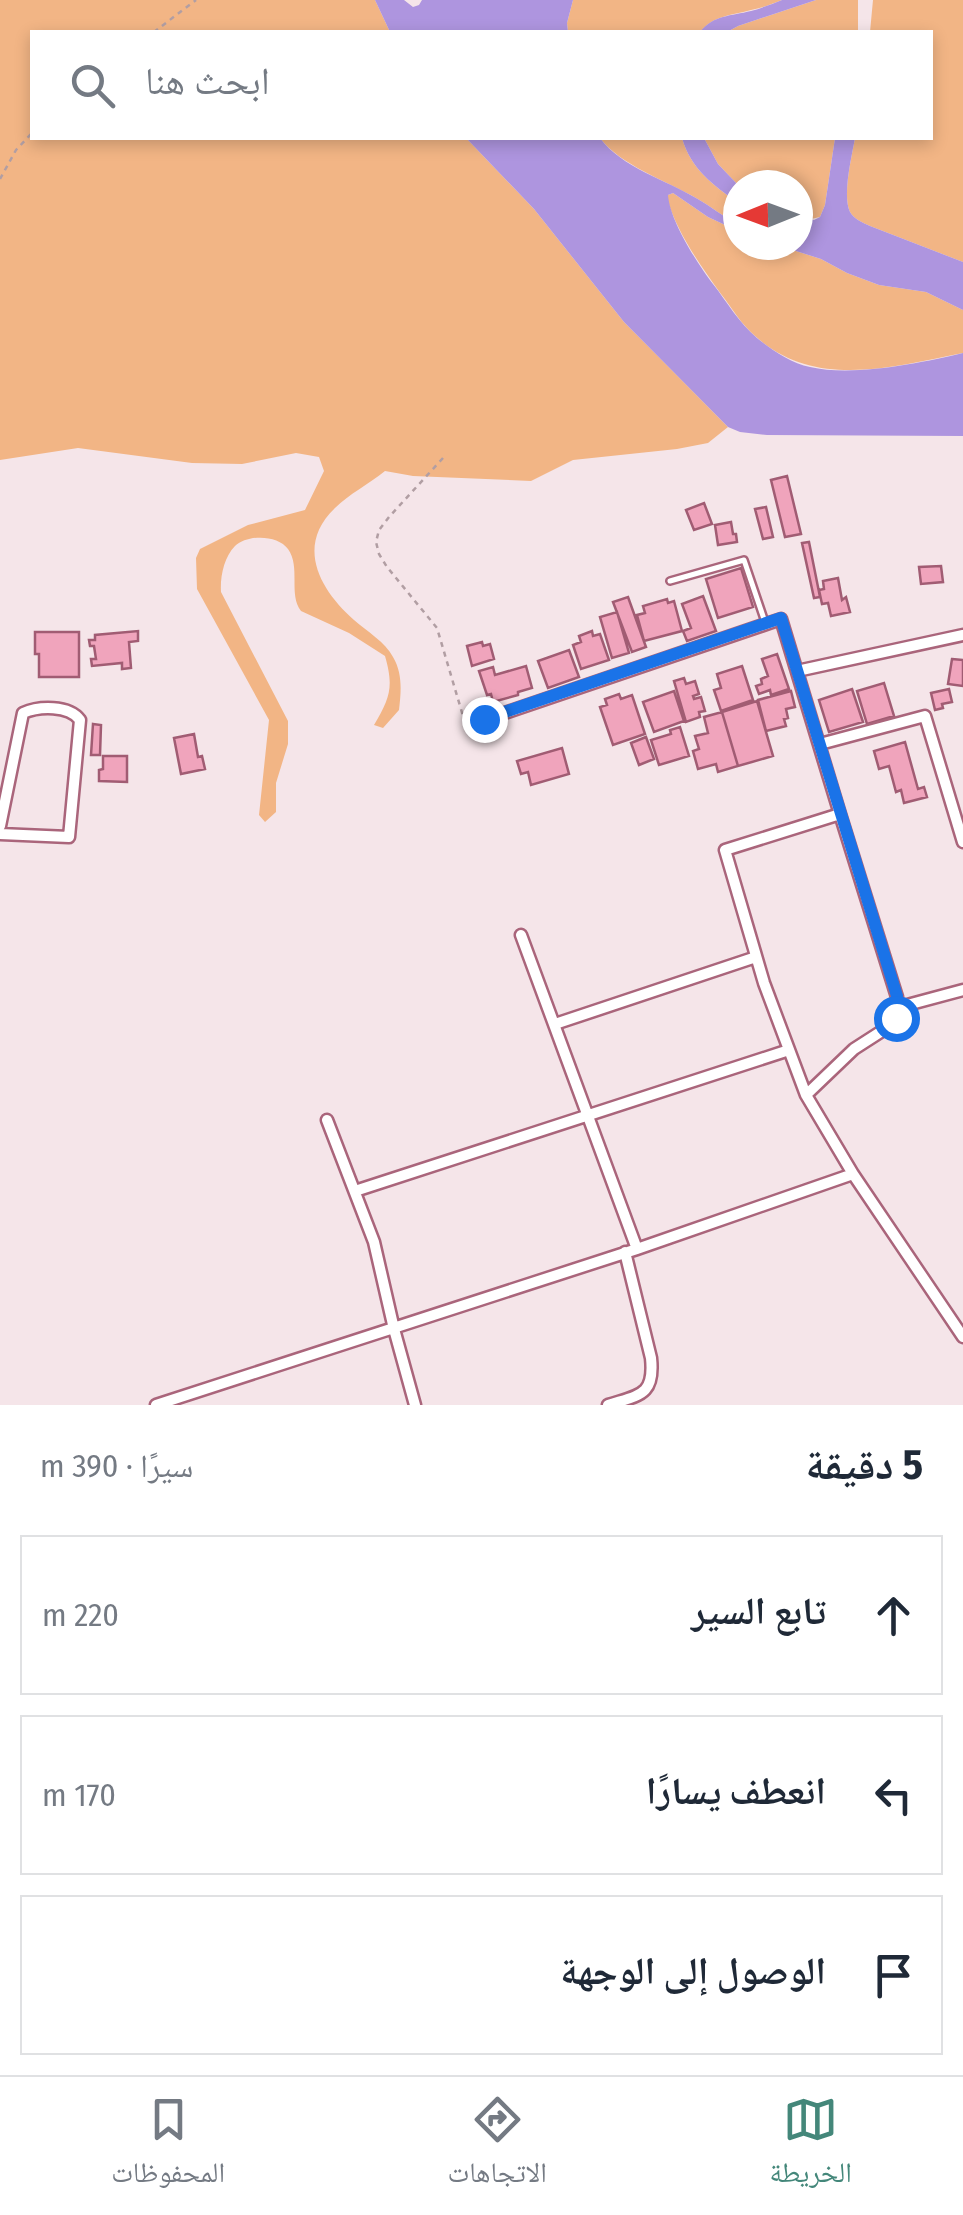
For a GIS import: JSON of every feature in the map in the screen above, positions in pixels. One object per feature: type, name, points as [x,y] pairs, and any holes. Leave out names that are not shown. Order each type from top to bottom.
[{"type":"street","points":[[490,718],[781,618],[897,996],[896,1018],[854,1049],[806,1095]]},
{"type":"street","points":[[797,671],[963,635]]},
{"type":"street","points":[[0,826],[23,713],[31,709],[67,709],[76,713],[80,720],[69,837],[0,834]]},
{"type":"street","points":[[820,744],[925,716],[963,842]]},
{"type":"street","points":[[840,814],[725,850],[756,957],[806,1095],[853,1174],[963,1337]]},
{"type":"street","points":[[521,935],[589,1114],[632,1251],[653,1376],[648,1389],[638,1396],[608,1405]]},
{"type":"street","points":[[555,1024],[756,957]]},
{"type":"street","points":[[896,1008],[963,990]]},
{"type":"street","points":[[354,1191],[789,1050]]},
{"type":"street","points":[[327,1120],[374,1242],[415,1405]]},
{"type":"street","points":[[156,1405],[178,1402],[853,1174]]},
{"type":"lane","points":[[670,581],[744,560],[765,624]]},
{"type":"path","points":[[157,30],[196,0]]},
{"type":"path","points":[[0,179],[16,150],[30,136]]},
{"type":"path","points":[[443,458],[389,517],[376,537],[377,548],[437,628],[463,716],[476,720],[490,718]]},
{"type":"shaded area","points":[[0,0],[375,0],[389,30],[30,30],[30,140],[468,140],[534,209],[624,322],[728,427],[708,443],[573,460],[531,481],[413,476],[385,471],[341,503],[323,522],[314,552],[322,581],[331,595],[386,647],[396,663],[399,710],[383,728],[374,725],[389,692],[385,656],[349,633],[301,611],[295,597],[292,556],[283,544],[255,538],[235,546],[223,568],[221,592],[288,721],[288,744],[276,783],[276,812],[265,822],[259,815],[269,720],[197,589],[196,558],[200,549],[248,525],[305,510],[324,471],[319,457],[296,453],[242,464],[192,463],[78,448],[0,460]]},
{"type":"shaded area","points":[[375,0],[404,0],[413,7],[422,0],[573,0],[568,30],[389,30]]},
{"type":"shaded area","points":[[573,0],[782,0],[717,19],[702,30],[568,30]]},
{"type":"shaded area","points":[[782,0],[816,0],[731,30],[702,30],[717,19]]},
{"type":"shaded area","points":[[816,0],[858,0],[858,30],[731,30]]},
{"type":"shaded area","points":[[873,0],[963,0],[963,262],[867,225],[850,212],[847,186],[855,140],[933,140],[933,30],[870,30]]},
{"type":"shaded area","points":[[468,140],[602,140],[632,165],[723,215],[723,224],[673,193],[668,195],[685,241],[744,326],[796,362],[827,370],[866,370],[963,353],[963,436],[740,432],[728,427],[624,322],[534,209]]},
{"type":"shaded area","points":[[602,140],[683,140],[697,167],[723,191],[723,215],[696,198],[632,164]]},
{"type":"shaded area","points":[[683,140],[705,140],[724,170],[723,191],[711,182],[697,167]]},
{"type":"shaded area","points":[[705,140],[835,140],[820,217],[813,218],[813,170],[724,170]]},
{"type":"shaded area","points":[[835,140],[855,140],[847,186],[852,214],[870,226],[963,262],[963,310],[926,292],[879,285],[813,256],[813,220],[820,217]]},
{"type":"shaded area","points":[[673,193],[723,224],[723,260],[813,260],[813,256],[879,285],[926,292],[963,310],[963,353],[855,370],[828,369],[778,353],[745,326],[698,260],[683,237],[668,195]]},
{"type":"building","points":[[787,476],[801,534],[785,537],[771,480]]},
{"type":"building","points":[[704,503],[712,524],[694,530],[686,510]]},
{"type":"building","points":[[766,507],[773,537],[763,539],[755,509]]},
{"type":"building","points":[[731,522],[737,542],[718,545],[715,525]]},
{"type":"building","points":[[809,542],[820,597],[814,598],[802,543]]},
{"type":"building","points":[[941,566],[943,582],[921,584],[919,567]]},
{"type":"building","points":[[741,568],[753,607],[718,618],[706,579]]},
{"type":"building","points":[[838,578],[842,600],[846,597],[850,612],[831,616],[828,603],[822,604],[819,590],[824,589],[823,581]]},
{"type":"building","points":[[703,596],[716,631],[687,641],[683,631],[691,628],[682,604]]},
{"type":"building","points":[[628,597],[646,647],[632,652],[613,602]]},
{"type":"building","points":[[667,599],[668,603],[674,601],[682,631],[644,641],[637,615],[645,613],[643,606]]},
{"type":"building","points":[[617,612],[629,653],[612,658],[600,617]]},
{"type":"building","points":[[138,631],[138,641],[129,642],[131,668],[122,669],[122,663],[92,666],[91,659],[96,659],[89,640],[95,640],[95,635]]},
{"type":"building","points":[[592,631],[593,636],[600,634],[609,660],[581,669],[573,645],[581,642],[579,636]]},
{"type":"building","points":[[35,632],[79,632],[79,677],[39,677]]},
{"type":"building","points":[[482,642],[483,646],[490,644],[494,659],[472,666],[467,646]]},
{"type":"building","points":[[569,650],[579,677],[548,688],[538,661]]},
{"type":"building","points":[[777,654],[789,689],[759,694],[756,686],[768,676],[762,659]]},
{"type":"building","points":[[952,659],[963,660],[963,686],[948,684]]},
{"type":"building","points":[[526,666],[532,688],[493,702],[479,671],[493,667],[495,675]]},
{"type":"building","points":[[742,666],[753,700],[721,711],[714,690],[721,688],[717,674]]},
{"type":"building","points":[[684,678],[686,684],[695,681],[699,694],[694,699],[701,697],[705,711],[686,722],[674,681]]},
{"type":"building","points":[[884,683],[894,716],[867,724],[857,691]]},
{"type":"building","points":[[852,689],[863,722],[829,732],[819,700]]},
{"type":"building","points":[[949,689],[952,702],[935,710],[931,693]]},
{"type":"building","points":[[674,691],[684,721],[654,732],[643,702]]},
{"type":"building","points":[[791,691],[795,707],[786,709],[786,726],[766,731],[758,700]]},
{"type":"building","points":[[619,694],[621,699],[632,695],[645,734],[613,745],[600,707],[607,705],[605,699]]},
{"type":"building","points":[[757,701],[773,756],[738,766],[722,712]]},
{"type":"building","points":[[722,712],[738,766],[718,772],[716,764],[698,769],[693,751],[699,749],[695,736],[708,733],[704,717]]},
{"type":"building","points":[[93,724],[101,725],[100,755],[91,755]]},
{"type":"building","points":[[680,727],[689,756],[659,765],[651,740]]},
{"type":"building","points":[[194,734],[198,757],[202,756],[205,769],[181,774],[174,738]]},
{"type":"building","points":[[646,737],[654,759],[639,765],[631,743]]},
{"type":"building","points":[[905,742],[918,789],[924,787],[927,797],[904,803],[901,790],[896,792],[889,766],[879,769],[874,751]]},
{"type":"building","points":[[562,748],[569,774],[531,785],[528,772],[521,774],[517,761]]},
{"type":"building","points":[[103,756],[127,756],[127,782],[99,781]]},
{"type":"route","points":[[484,719],[781,618],[897,996],[896,1018]]}]
